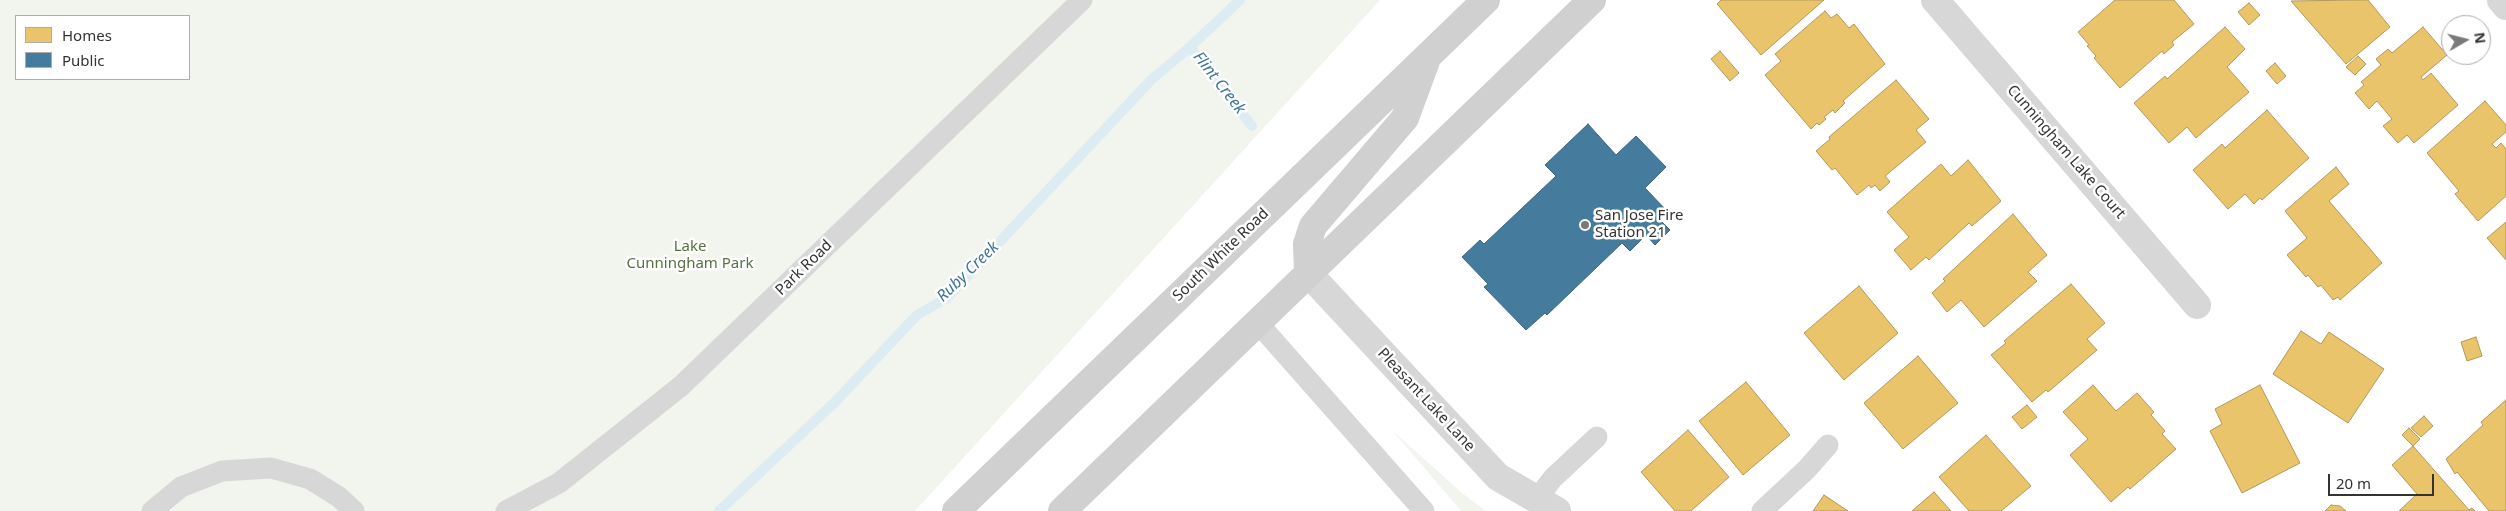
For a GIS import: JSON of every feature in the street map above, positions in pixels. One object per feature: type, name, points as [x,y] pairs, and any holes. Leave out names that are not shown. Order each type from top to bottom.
[{"type":"main road","name":"South White Road","points":[[956,511],[1486,0]]},
{"type":"main road","points":[[1062,511],[1592,0]]},
{"type":"main road","points":[[1308,273],[1307,244],[1314,226],[1405,118],[1428,55]]},
{"type":"street","name":"Cunningham Lake Court","points":[[1935,0],[2197,306]]},
{"type":"street","points":[[2501,0],[2506,6]]},
{"type":"street","name":"Pleasant Lake Lane","points":[[1308,273],[1498,477],[1547,505]]},
{"type":"lane","name":"Park Road","points":[[506,511],[559,483],[681,386],[1082,0]]},
{"type":"lane","points":[[1257,322],[1424,511]]},
{"type":"lane","points":[[1547,505],[1553,478],[1597,437]]},
{"type":"lane","points":[[1762,511],[1807,470],[1828,445]]},
{"type":"lane","points":[[152,511],[181,487],[222,471],[271,468],[310,480],[339,497],[354,511]]},
{"type":"green space","name":"Lake Cunningham Park","points":[[0,0],[1380,0],[915,511],[0,511]]},
{"type":"green space","points":[[1393,431],[1462,493],[1486,511],[1461,511]]},
{"type":"building: Homes","points":[[1721,0],[1824,0],[1761,55],[1717,4]]},
{"type":"building: Homes","points":[[2115,0],[2174,0],[2194,24],[2172,42],[2174,45],[2164,54],[2162,51],[2120,88],[2094,58],[2096,56],[2078,32]]},
{"type":"building: Homes","points":[[2368,0],[2390,27],[2346,64],[2291,1]]},
{"type":"building: Homes","points":[[2249,3],[2260,15],[2249,25],[2238,12]]},
{"type":"building: Homes","points":[[1825,11],[1831,18],[1837,14],[1849,28],[1854,24],[1885,64],[1843,101],[1845,103],[1835,113],[1833,110],[1824,117],[1826,119],[1819,125],[1817,123],[1811,129],[1765,75],[1781,61],[1775,54]]},
{"type":"building: Homes","points":[[2225,27],[2245,49],[2227,67],[2249,92],[2196,138],[2187,127],[2169,143],[2134,103],[2165,76],[2167,79]]},
{"type":"building: Homes","points":[[2423,27],[2441,48],[2441,60],[2421,77],[2423,80],[2431,73],[2458,105],[2414,143],[2407,135],[2398,143],[2383,126],[2392,119],[2377,101],[2369,109],[2355,93],[2364,85],[2361,82],[2381,65],[2376,59],[2388,49],[2392,53]]},
{"type":"building: Homes","points":[[1720,51],[1739,73],[1730,81],[1711,59]]},
{"type":"building: Homes","points":[[2358,56],[2366,64],[2355,75],[2346,67]]},
{"type":"building: Homes","points":[[2275,63],[2286,76],[2277,84],[2266,71]]},
{"type":"building: Homes","points":[[1896,80],[1929,119],[1916,130],[1926,142],[1885,176],[1890,182],[1880,191],[1875,185],[1871,188],[1869,185],[1857,195],[1835,168],[1832,170],[1816,151],[1830,139],[1829,137]]},
{"type":"building: Homes","points":[[2485,101],[2506,125],[2506,132],[2492,144],[2496,148],[2501,143],[2506,149],[2506,196],[2478,221],[2455,194],[2459,191],[2427,153]]},
{"type":"building: Homes","points":[[2267,110],[2309,158],[2262,200],[2260,198],[2254,204],[2245,194],[2228,209],[2193,170],[2222,144],[2225,148]]},
{"type":"building: Homes","points":[[1968,160],[2001,201],[1972,226],[1969,223],[1929,260],[1926,257],[1911,270],[1894,250],[1909,237],[1887,212],[1941,164],[1951,176]]},
{"type":"building: Homes","points":[[2336,167],[2349,184],[2329,201],[2382,263],[2340,300],[2338,297],[2333,300],[2321,285],[2318,287],[2308,275],[2306,277],[2287,255],[2307,238],[2285,211]]},
{"type":"building: Homes","points":[[2013,214],[2047,255],[2028,272],[2037,281],[1984,327],[1961,300],[1947,312],[1932,293],[1945,281],[1943,279]]},
{"type":"building: Homes","points":[[2506,222],[2506,260],[2487,238]]},
{"type":"building: Homes","points":[[2071,284],[2105,323],[2087,339],[2097,350],[2048,392],[2046,390],[2032,402],[1991,355],[2006,343],[2004,341]]},
{"type":"building: Homes","points":[[1859,286],[1898,333],[1844,380],[1804,333]]},
{"type":"building: Homes","points":[[2301,331],[2321,344],[2329,332],[2384,369],[2348,423],[2273,374]]},
{"type":"building: Homes","points":[[2476,337],[2482,356],[2467,361],[2461,342]]},
{"type":"building: Homes","points":[[1918,356],[1958,403],[1903,449],[1864,403]]},
{"type":"building: Homes","points":[[1746,382],[1790,435],[1743,475],[1699,421]]},
{"type":"building: Homes","points":[[2093,385],[2116,411],[2137,393],[2154,412],[2151,415],[2165,431],[2162,434],[2176,449],[2130,489],[2128,487],[2111,502],[2070,455],[2088,439],[2063,412]]},
{"type":"building: Homes","points":[[2260,385],[2300,463],[2242,493],[2210,431],[2222,424],[2215,409]]},
{"type":"building: Homes","points":[[2506,400],[2506,511],[2489,511],[2457,472],[2455,474],[2446,459],[2483,425],[2481,422]]},
{"type":"building: Homes","points":[[2027,405],[2037,417],[2022,429],[2012,417]]},
{"type":"building: Homes","points":[[2424,416],[2433,426],[2421,437],[2411,428]]},
{"type":"building: Homes","points":[[2409,428],[2420,439],[2413,446],[2402,435]]},
{"type":"building: Homes","points":[[1688,430],[1729,477],[1691,511],[1675,511],[1641,472]]},
{"type":"building: Homes","points":[[1986,435],[2031,486],[2001,511],[1969,511],[1939,477]]},
{"type":"building: Homes","points":[[2413,446],[2469,510],[2472,508],[2475,511],[2399,511],[2417,494],[2392,465]]},
{"type":"building: Homes","points":[[1934,492],[1951,511],[1912,511]]},
{"type":"building: Homes","points":[[1824,495],[1848,511],[1813,511]]},
{"type":"building: Homes","points":[[2331,505],[2340,506],[2346,511],[2325,511]]},
{"type":"building: Public","name":"San Jose Fire Station 21","points":[[1588,124],[1616,155],[1636,136],[1666,167],[1645,188],[1668,212],[1660,220],[1670,230],[1655,245],[1646,235],[1630,251],[1622,243],[1547,315],[1545,313],[1526,330],[1484,287],[1488,284],[1462,257],[1480,240],[1484,244],[1556,176],[1545,165]]},
{"type":"waterway","name":"Flint Creek","points":[[1240,0],[1190,47],[1252,126]]},
{"type":"waterway","name":"Ruby Creek","points":[[719,511],[835,402],[917,315],[947,298],[1151,80],[1190,47]]},
{"type":"place","name":"San Jose Fire Station 21","points":[[1585,225]]}]
